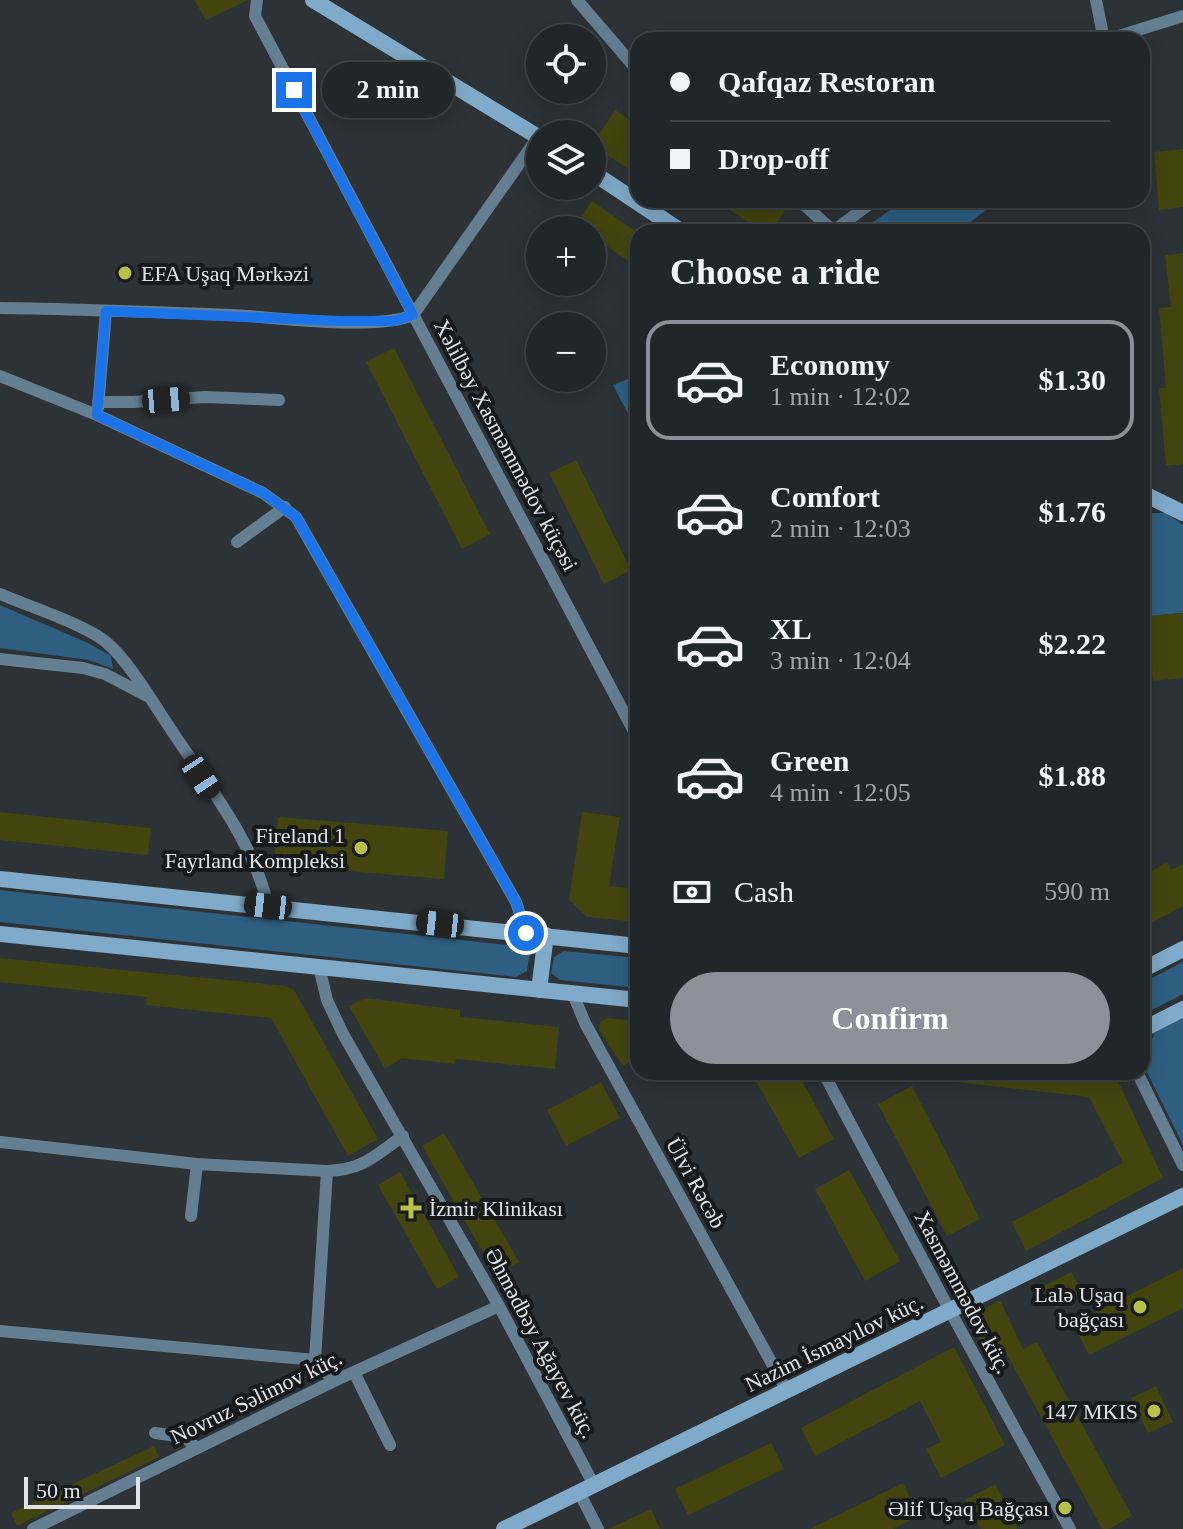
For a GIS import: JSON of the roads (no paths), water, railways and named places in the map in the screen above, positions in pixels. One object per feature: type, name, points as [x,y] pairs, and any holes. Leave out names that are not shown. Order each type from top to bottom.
[{"type":"main road","points":[[313,0],[526,129]]},
{"type":"main road","points":[[606,181],[630,197]]},
{"type":"main road","points":[[646,208],[670,224]]},
{"type":"main road","points":[[1150,497],[1183,513]]},
{"type":"main road","points":[[0,879],[630,945]]},
{"type":"main road","points":[[0,934],[630,999]]},
{"type":"main road","points":[[539,990],[546,935]]},
{"type":"main road","points":[[1150,966],[1183,949]]},
{"type":"main road","points":[[1150,1026],[1183,1009]]},
{"type":"main road","name":"Nazim İsmayılov küç.","points":[[504,1529],[1183,1196]]},
{"type":"street","name":"Xəlilbəy Xasməmmədov küçəsi","points":[[257,0],[255,16],[630,724]]},
{"type":"street","points":[[577,0],[630,62]]},
{"type":"street","points":[[1096,0],[1103,32]]},
{"type":"street","points":[[1131,32],[1183,16]]},
{"type":"street","points":[[0,308],[394,321],[413,315],[526,155]]},
{"type":"street","points":[[807,208],[824,224]]},
{"type":"street","points":[[843,224],[864,208]]},
{"type":"street","points":[[98,408],[106,311]]},
{"type":"street","points":[[0,376],[98,408],[263,493],[296,517],[516,902],[526,933]]},
{"type":"street","points":[[98,408],[205,397],[279,400]]},
{"type":"street","points":[[237,542],[285,507]]},
{"type":"street","points":[[0,594],[107,643],[149,698],[251,857],[268,906]]},
{"type":"street","points":[[0,659],[83,668],[105,674],[149,698]]},
{"type":"street","name":"Əhmədbəy Ağayev küç.","points":[[319,967],[327,1000],[343,1034],[499,1306],[587,1488],[598,1529]]},
{"type":"street","name":"Ülvi Rəcəb","points":[[573,994],[585,1023],[787,1391]]},
{"type":"street","name":"Xasməmmədov küç.","points":[[827,1080],[1070,1529]]},
{"type":"street","points":[[1141,1080],[1183,1165]]},
{"type":"street","points":[[0,1142],[197,1164],[327,1171],[362,1165],[403,1136]]},
{"type":"street","points":[[191,1216],[197,1164]]},
{"type":"street","points":[[315,1360],[327,1171]]},
{"type":"street","name":"Novruz Səlimov küç.","points":[[33,1529],[334,1381],[499,1306]]},
{"type":"street","points":[[0,1331],[315,1360],[334,1381]]},
{"type":"street","points":[[354,1372],[390,1445]]},
{"type":"street","points":[[155,1433],[184,1437],[197,1448]]},
{"type":"place","name":"EFA Uşaq Mərkəzi","points":[[125,273]]},
{"type":"place","name":"Fireland 1 Fayrland Kompleksi","points":[[361,848]]},
{"type":"place","name":"İzmir Klinikası","points":[[411,1208]]},
{"type":"place","name":"Lalə Uşaq bağçası","points":[[1140,1307]]},
{"type":"place","name":"147 MKIS","points":[[1154,1411]]},
{"type":"place","name":"Əlif Uşaq Bağçası","points":[[1065,1508]]}]
